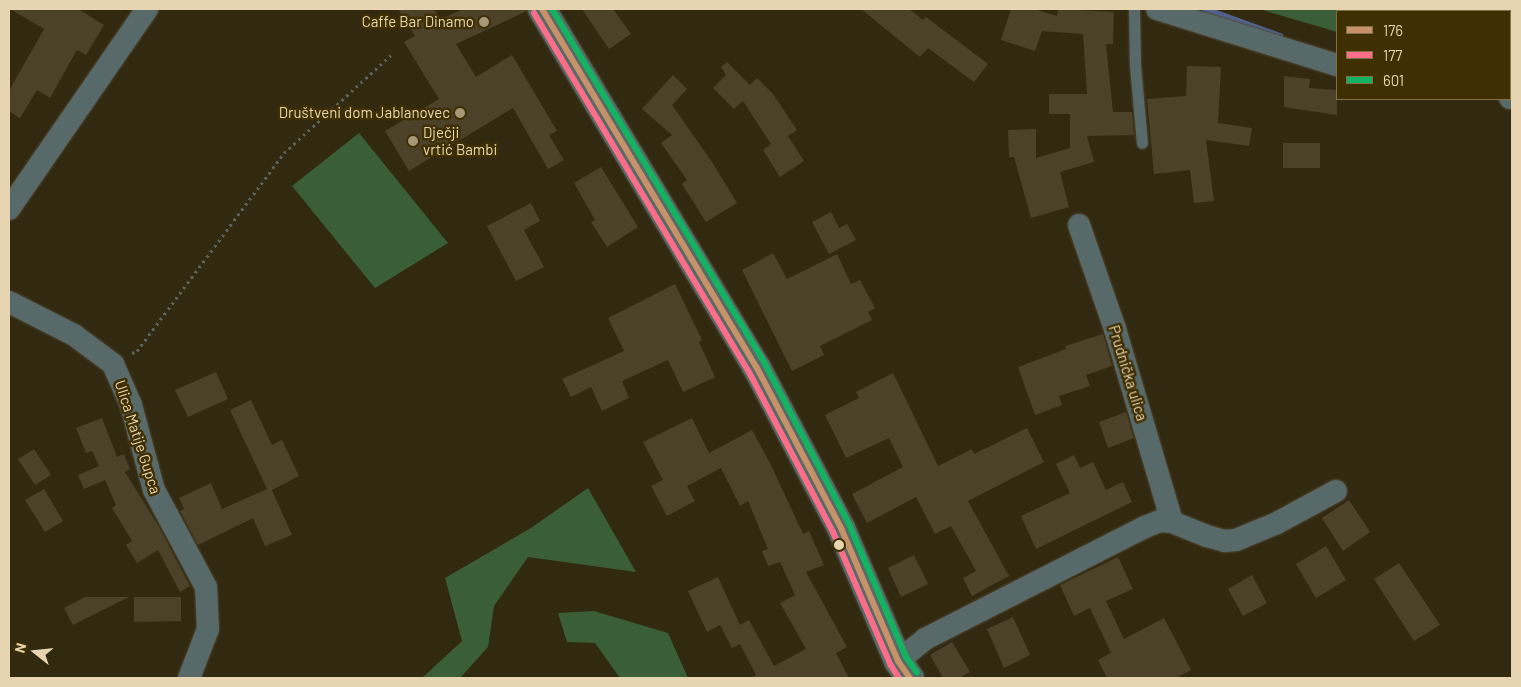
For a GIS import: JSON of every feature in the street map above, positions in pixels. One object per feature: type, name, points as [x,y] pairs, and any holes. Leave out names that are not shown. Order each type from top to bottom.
[{"type":"main road","points":[[542,9],[757,368],[841,528],[904,669]]},
{"type":"street","points":[[9,208],[146,9]]},
{"type":"street","points":[[1158,9],[1336,65]]},
{"type":"street","name":"Prudnička ulica","points":[[1079,225],[1114,329],[1172,522]]},
{"type":"street","name":"Ulica Matije Gupca","points":[[9,302],[74,335],[113,364],[130,405],[154,490],[206,588],[208,629],[189,678]]},
{"type":"street","points":[[904,669],[925,638],[1145,526],[1160,521],[1172,522],[1207,536],[1225,541],[1236,540],[1277,523],[1336,491]]},
{"type":"lane","points":[[1134,9],[1135,65],[1142,143]]},
{"type":"path","points":[[113,364],[137,351],[284,153],[391,55]]},
{"type":"green space","points":[[1259,9],[1512,9],[1512,77],[1511,10],[1336,10],[1336,32]]},
{"type":"green space","points":[[359,133],[448,243],[375,288],[292,186]]},
{"type":"green space","points":[[588,488],[636,572],[528,557],[494,606],[488,647],[460,678],[422,678],[462,641],[445,578],[531,528]]},
{"type":"green space","points":[[594,611],[668,633],[688,678],[620,678],[595,643],[567,642],[558,613]]},
{"type":"building","points":[[10,9],[78,9],[104,25],[86,55],[77,50],[50,98],[37,90],[20,118],[9,111],[9,91],[44,29]]},
{"type":"building","points":[[398,9],[434,9],[441,19],[463,9],[526,9],[527,11],[456,44],[476,77],[512,55],[557,131],[549,135],[564,160],[548,169],[513,108],[409,171],[385,131],[439,99],[404,42],[415,36]]},
{"type":"building","points":[[582,9],[613,9],[631,34],[609,49]]},
{"type":"building","points":[[861,9],[909,9],[923,20],[926,17],[988,64],[974,82],[928,48],[920,57]]},
{"type":"building","points":[[1011,9],[1034,9],[1057,16],[1058,9],[1114,12],[1113,44],[1106,44],[1113,112],[1132,112],[1134,135],[1087,136],[1094,162],[1060,172],[1069,207],[1031,218],[1014,157],[1009,157],[1008,130],[1036,129],[1036,158],[1070,148],[1070,114],[1049,114],[1049,94],[1087,94],[1083,34],[1042,31],[1035,51],[1001,40]]},
{"type":"building","points":[[727,62],[750,85],[757,78],[773,94],[797,130],[788,136],[804,161],[780,177],[763,150],[771,144],[743,101],[734,109],[713,88],[726,75],[721,67]]},
{"type":"building","points":[[1187,66],[1221,67],[1218,123],[1252,128],[1249,146],[1206,140],[1214,201],[1194,203],[1190,170],[1154,174],[1147,99],[1186,96]]},
{"type":"building","points":[[673,75],[687,89],[672,105],[712,162],[737,203],[706,222],[682,184],[687,180],[661,143],[672,135],[642,109]]},
{"type":"building","points":[[1284,76],[1310,79],[1309,88],[1336,90],[1337,115],[1284,107]]},
{"type":"building","points":[[1283,143],[1320,143],[1320,168],[1283,168]]},
{"type":"building","points":[[601,167],[638,227],[607,247],[591,222],[595,220],[574,183]]},
{"type":"building","points":[[531,203],[540,221],[524,230],[544,267],[516,281],[487,226]]},
{"type":"building","points":[[831,212],[839,228],[847,224],[856,240],[829,254],[812,222]]},
{"type":"building","points":[[773,253],[787,279],[837,254],[851,284],[860,280],[875,308],[868,312],[872,320],[820,346],[824,355],[792,371],[742,270]]},
{"type":"building","points":[[675,284],[702,340],[699,342],[715,377],[683,392],[668,360],[622,381],[629,398],[602,411],[591,387],[571,397],[562,379],[624,351],[608,318]]},
{"type":"building","points":[[1103,334],[1112,366],[1086,375],[1090,386],[1059,396],[1062,405],[1035,415],[1018,367],[1066,349],[1065,346]]},
{"type":"building","points":[[216,372],[228,399],[188,417],[175,390]]},
{"type":"building","points":[[893,373],[938,466],[972,449],[974,454],[1027,428],[1044,462],[968,501],[1009,576],[972,596],[963,578],[976,571],[951,526],[935,534],[916,497],[867,523],[852,494],[903,467],[889,438],[846,458],[825,415],[859,398],[856,392]]},
{"type":"building","points":[[251,400],[272,445],[282,440],[299,476],[272,490],[292,535],[265,546],[253,518],[198,545],[180,511],[184,509],[179,498],[211,483],[222,509],[267,489],[230,410]]},
{"type":"building","points":[[1126,412],[1134,438],[1108,448],[1099,422]]},
{"type":"building","points":[[102,418],[117,457],[124,454],[130,469],[125,472],[158,525],[190,586],[180,592],[158,550],[137,563],[126,545],[132,541],[112,508],[116,505],[105,480],[84,489],[78,475],[99,466],[92,451],[86,453],[76,428]]},
{"type":"building","points":[[692,418],[709,453],[752,430],[771,465],[803,534],[809,531],[824,565],[806,572],[847,647],[836,653],[849,678],[750,678],[756,675],[740,644],[732,648],[720,625],[707,632],[688,591],[718,577],[740,625],[749,620],[774,666],[806,649],[780,603],[795,595],[780,562],[768,566],[762,551],[768,549],[748,501],[740,506],[721,468],[687,486],[695,501],[667,516],[651,486],[663,480],[643,442]]},
{"type":"building","points":[[34,449],[51,475],[35,485],[18,459]]},
{"type":"building","points":[[1074,455],[1080,468],[1093,462],[1106,490],[1123,482],[1132,502],[1036,549],[1021,516],[1070,493],[1056,464]]},
{"type":"building","points":[[44,489],[63,521],[45,532],[25,500]]},
{"type":"building","points":[[1349,500],[1370,532],[1343,551],[1322,518]]},
{"type":"building","points":[[1326,546],[1346,580],[1316,598],[1296,564]]},
{"type":"building","points":[[914,555],[928,584],[901,597],[888,568]]},
{"type":"building","points":[[1118,557],[1133,589],[1106,601],[1124,639],[1164,618],[1191,670],[1176,678],[1107,678],[1098,660],[1111,653],[1090,608],[1074,616],[1060,585]]},
{"type":"building","points":[[1399,563],[1440,625],[1414,641],[1374,579]]},
{"type":"building","points":[[1252,575],[1267,603],[1243,616],[1228,589]]},
{"type":"building","points":[[85,597],[129,597],[73,625],[64,608]]},
{"type":"building","points":[[134,597],[181,597],[181,621],[134,622]]},
{"type":"building","points":[[1013,617],[1030,655],[1004,668],[987,629]]},
{"type":"building","points":[[952,642],[970,672],[959,678],[943,678],[930,655]]},
{"type":"waterway","points":[[1205,9],[1280,36]]},
{"type":"transit line","name":"176","points":[[542,9],[757,368],[841,528],[898,661],[910,678]]},
{"type":"transit line","name":"601","points":[[552,9],[765,364],[849,524],[906,657],[917,673]]},
{"type":"transit line","name":"177","points":[[534,13],[749,372],[833,532],[890,664],[899,678]]},
{"type":"place","name":"Caffe Bar Dinamo","points":[[484,22]]},
{"type":"place","name":"Društveni dom Jablanovec","points":[[460,113]]},
{"type":"place","name":"Dječji vrtić Bambi","points":[[413,141]]}]
